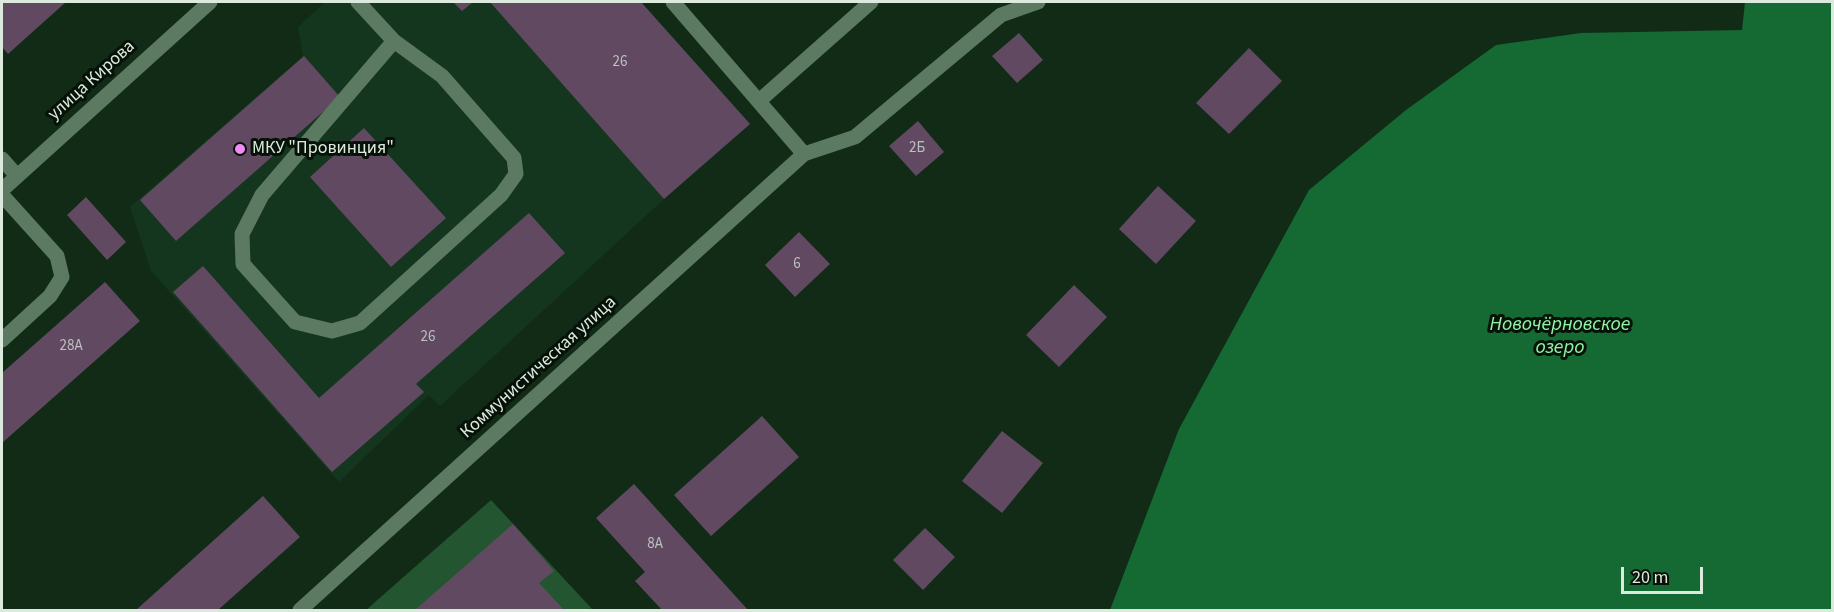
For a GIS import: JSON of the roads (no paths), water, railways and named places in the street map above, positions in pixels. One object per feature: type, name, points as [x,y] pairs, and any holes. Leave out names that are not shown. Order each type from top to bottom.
[{"type":"street","name":"улица Кирова","points":[[2,190],[210,2]]},
{"type":"street","points":[[358,2],[394,41],[442,76],[514,159],[516,174],[501,195],[360,323],[332,331],[295,322],[243,264],[242,234],[262,195],[394,41]]},
{"type":"street","points":[[673,2],[804,154],[855,137],[1001,15],[1038,2]]},
{"type":"street","points":[[759,101],[871,2]]},
{"type":"street","name":"Коммунистическая улица","points":[[300,610],[804,154]]},
{"type":"street","points":[[2,159],[17,176]]},
{"type":"street","points":[[2,195],[57,256],[62,276],[50,296],[2,340]]},
{"type":"water","name":"Новочёрновское озеро","points":[[1745,2],[1832,2],[1832,610],[1110,610],[1179,429],[1309,190],[1406,110],[1496,45],[1581,33],[1742,30]]},
{"type":"place","name":"МКУ \"Провинция\"","points":[[240,149]]}]
